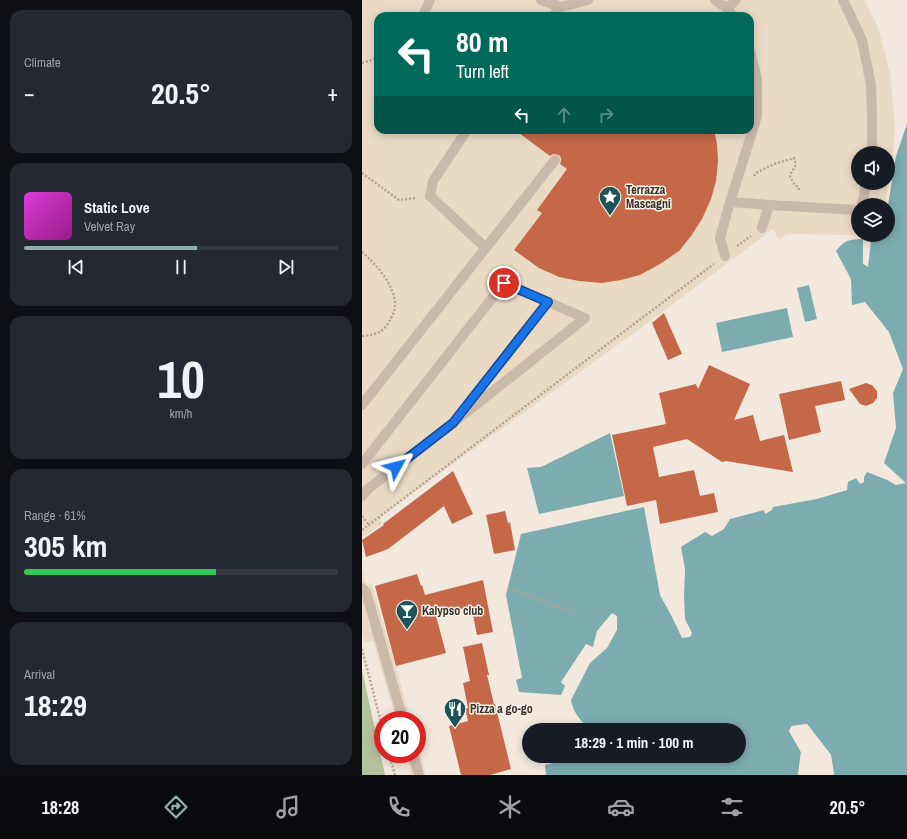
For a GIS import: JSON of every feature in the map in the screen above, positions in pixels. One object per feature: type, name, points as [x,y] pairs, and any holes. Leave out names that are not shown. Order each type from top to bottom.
[{"type":"street","points":[[425,12],[430,0]]},
{"type":"street","points":[[541,0],[561,7]]},
{"type":"street","points":[[557,12],[561,7],[588,0]]},
{"type":"street","points":[[714,0],[730,12],[736,0]]},
{"type":"street","points":[[843,0],[862,40],[871,85],[872,146]]},
{"type":"street","points":[[754,67],[757,79],[757,116],[754,126]]},
{"type":"street","points":[[464,134],[433,181],[430,196],[486,248]]},
{"type":"street","points":[[724,256],[720,238],[751,134]]},
{"type":"street","points":[[362,405],[555,160]]},
{"type":"street","points":[[730,202],[851,210]]},
{"type":"street","points":[[762,228],[769,205]]},
{"type":"street","points":[[362,464],[504,283],[585,318],[373,485],[362,496]]},
{"type":"street","points":[[453,423],[548,302]]},
{"type":"street","points":[[362,588],[366,592],[400,711]]},
{"type":"street","points":[[415,763],[418,775]]},
{"type":"path","points":[[362,63],[374,59]]},
{"type":"path","points":[[752,178],[756,173],[774,164],[794,158],[796,165],[790,177],[799,188]]},
{"type":"path","points":[[362,172],[399,200],[430,196]]},
{"type":"path","points":[[362,530],[742,243]]},
{"type":"path","points":[[362,252],[373,262],[385,277],[394,295],[395,304],[394,312],[382,331],[372,335],[362,336]]},
{"type":"path","points":[[362,516],[369,525]]},
{"type":"path","points":[[508,588],[573,612]]},
{"type":"path","points":[[362,649],[378,711]]},
{"type":"path","points":[[392,763],[395,775]]},
{"type":"green space","points":[[362,670],[374,725],[374,763],[382,763],[385,775],[362,775]]},
{"type":"shaded area","name":"Terrazza Mascagni","points":[[362,0],[864,0],[876,23],[890,74],[895,123],[894,144],[894,146],[851,146],[851,190],[887,190],[886,198],[851,198],[851,235],[787,234],[779,240],[773,229],[645,325],[381,516],[382,525],[362,537]]},
{"type":"shaded area","points":[[362,570],[366,585],[372,584],[408,711],[393,711],[373,641],[364,642],[362,633]]},
{"type":"shaded area","points":[[408,763],[423,763],[426,775],[411,775]]},
{"type":"water","points":[[907,124],[907,775],[834,775],[831,755],[807,724],[792,726],[789,731],[801,752],[798,775],[546,775],[545,765],[553,763],[746,763],[746,723],[583,723],[576,713],[571,700],[590,663],[607,648],[617,630],[617,616],[612,613],[597,631],[593,647],[586,644],[561,682],[565,686],[561,695],[519,692],[516,680],[522,678],[506,595],[521,534],[644,507],[660,595],[682,638],[690,637],[692,633],[685,619],[685,569],[681,547],[705,532],[712,536],[724,529],[730,519],[764,510],[765,514],[772,510],[773,507],[817,499],[847,490],[848,482],[856,478],[860,484],[864,482],[864,477],[867,472],[896,485],[906,483],[884,463],[896,428],[893,393],[903,369],[889,332],[865,302],[852,305],[851,279],[836,251],[842,244],[848,241],[863,242],[863,264],[868,267],[871,242],[895,242],[895,198],[889,198],[890,190],[895,190],[896,156]]},
{"type":"water","points":[[809,285],[817,319],[805,322],[797,288]]},
{"type":"water","points":[[787,308],[793,337],[722,352],[716,323]]},
{"type":"water","points":[[610,433],[624,496],[539,514],[527,468],[541,467]]},
{"type":"pier","points":[[807,724],[831,755],[834,775],[832,775],[829,756],[806,726],[793,728],[791,731],[803,751],[800,775],[798,775],[801,752],[789,731],[792,726]]},
{"type":"building","points":[[520,134],[715,134],[718,161],[716,181],[711,199],[702,219],[679,251],[640,275],[602,283],[559,277],[539,268],[514,250],[542,213],[537,210],[567,169],[560,164],[561,158],[559,155],[553,154],[550,156]]},
{"type":"building","points":[[664,313],[682,354],[668,360],[652,323]]},
{"type":"building","points":[[709,365],[750,384],[734,420],[753,415],[760,441],[784,435],[793,472],[726,461],[722,462],[687,439],[653,447],[659,477],[694,470],[700,496],[714,493],[718,512],[660,524],[656,500],[627,506],[612,435],[666,424],[659,393],[696,384],[698,389]]},
{"type":"building","points":[[841,381],[845,400],[815,406],[821,432],[789,440],[779,394]]},
{"type":"building","points":[[866,383],[872,385],[877,391],[877,398],[873,403],[866,406],[860,404],[849,389]]},
{"type":"building","points":[[453,471],[473,514],[452,524],[444,506],[388,549],[366,557],[362,540],[384,525],[383,524]]},
{"type":"building","points":[[505,511],[508,523],[510,522],[515,550],[494,554],[486,515]]},
{"type":"building","points":[[417,574],[425,595],[483,580],[493,632],[477,635],[471,606],[436,616],[446,653],[396,666],[375,586]]},
{"type":"building","points":[[482,643],[489,675],[487,675],[511,769],[490,775],[461,775],[449,726],[468,721],[465,708],[468,708],[463,683],[470,681],[463,647]]},
{"type":"place","name":"Terrazza Mascagni","points":[[610,216]]},
{"type":"place","name":"Kalypso club","points":[[407,630]]},
{"type":"place","name":"Pizza a go-go","points":[[455,728]]},
{"type":"route","points":[[396,467],[453,423],[548,302],[504,283]]}]
